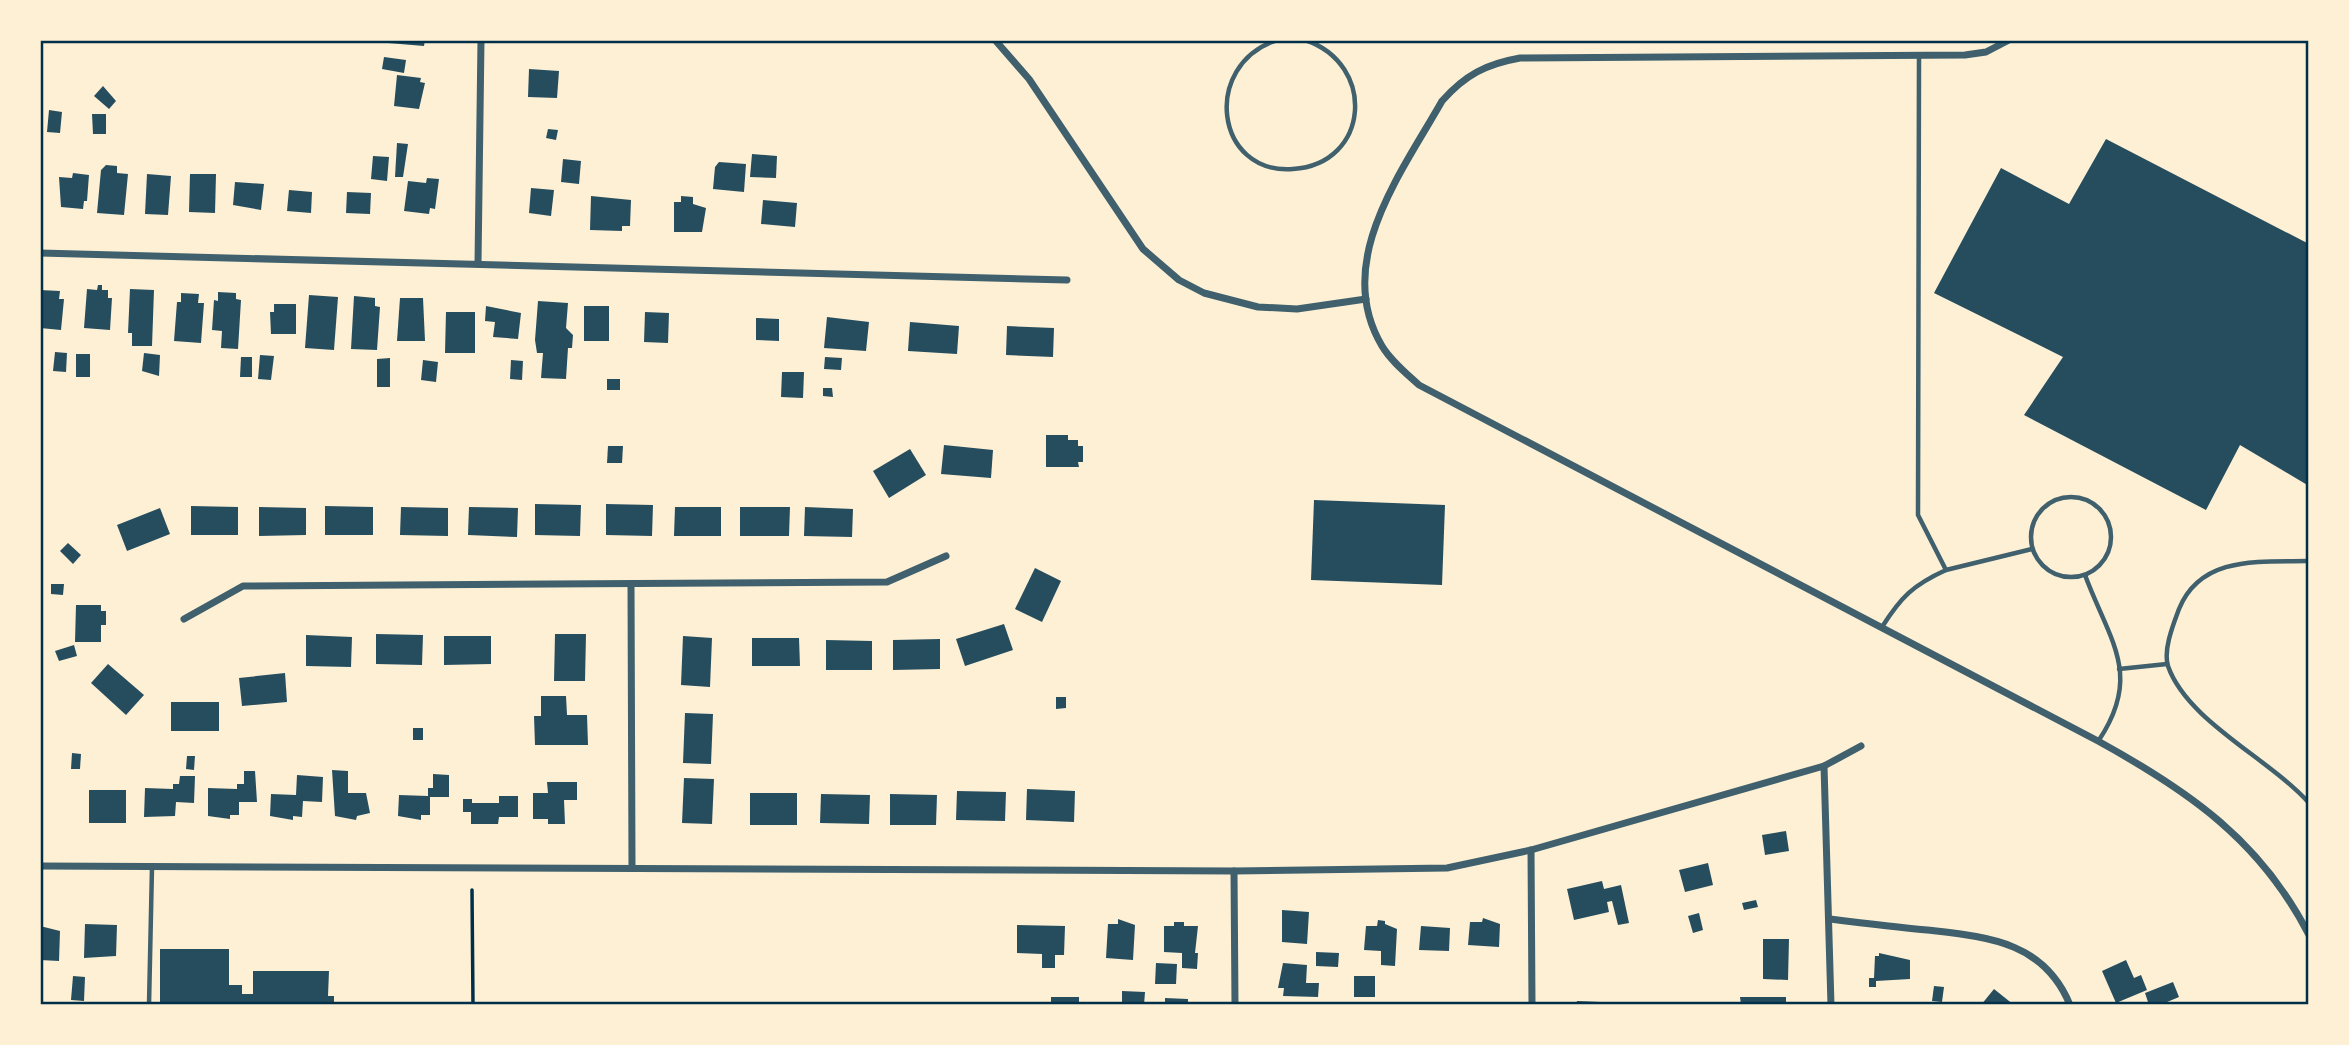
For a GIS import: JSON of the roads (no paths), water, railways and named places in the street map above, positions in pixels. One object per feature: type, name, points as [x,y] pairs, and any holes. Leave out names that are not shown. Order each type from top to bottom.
[{"type":"street","points":[[478,263],[481,40]]},
{"type":"street","points":[[995,40],[1036,89],[1143,249],[1178,280],[1230,302],[1258,307],[1297,309],[1367,299]]},
{"type":"street","points":[[2009,40],[1986,51],[1965,55],[1520,58],[1478,70],[1458,83],[1442,101],[1379,217],[1364,265],[1372,325],[1382,346],[1419,385],[2098,741],[2173,784],[2222,821],[2261,861],[2294,907],[2309,935]]},
{"type":"street","points":[[40,253],[1067,280]]},
{"type":"street","points":[[184,619],[243,586],[887,582],[946,556]]},
{"type":"street","points":[[631,584],[632,868]]},
{"type":"street","points":[[40,866],[1234,871],[1447,868],[1531,850],[1824,766],[1861,746]]},
{"type":"street","points":[[1824,766],[1831,1005]]},
{"type":"street","points":[[1531,850],[1532,1005]]},
{"type":"street","points":[[1234,871],[1235,1005]]},
{"type":"street","points":[[1830,919],[1999,940],[2046,967],[2063,988],[2070,1005]]},
{"type":"lane","points":[[1277,40],[1261,45],[1245,57],[1233,74],[1226,92],[1226,111],[1231,133],[1255,159],[1272,167],[1290,170],[1310,167],[1326,159],[1341,146],[1351,130],[1356,112],[1355,93],[1349,75],[1338,58],[1321,46],[1305,40]]},
{"type":"lane","points":[[1919,55],[1918,515],[1946,570]]},
{"type":"lane","points":[[2071,496],[2095,504],[2109,524],[2110,548],[2105,560],[2085,575],[2072,578],[2048,570],[2032,548],[2033,524],[2048,504],[2071,496]]},
{"type":"lane","points":[[1882,628],[1898,601],[1917,584],[1946,570],[2032,548]]},
{"type":"lane","points":[[2309,561],[2249,562],[2209,572],[2183,598],[2171,630],[2167,664],[2187,700],[2309,803]]},
{"type":"lane","points":[[2085,575],[2118,651],[2122,688],[2116,715],[2098,741]]},
{"type":"lane","points":[[2119,669],[2167,664]]},
{"type":"lane","points":[[149,1005],[152,867]]}]
